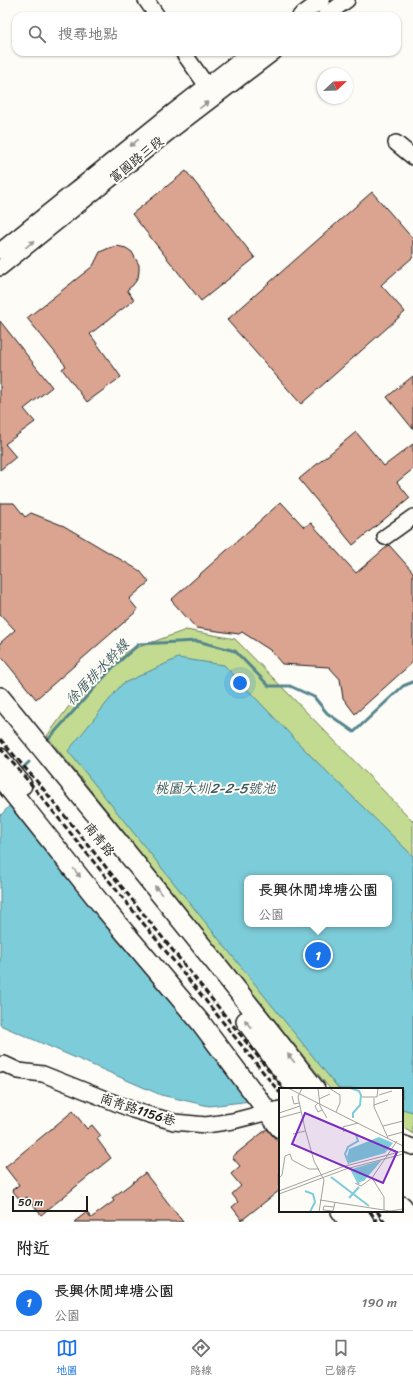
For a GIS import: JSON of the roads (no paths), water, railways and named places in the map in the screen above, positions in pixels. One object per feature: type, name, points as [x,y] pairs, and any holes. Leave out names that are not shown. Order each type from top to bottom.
[{"type":"main road","points":[[0,697],[242,994],[314,1088]]},
{"type":"main road","name":"南青路","points":[[0,716],[222,989],[295,1088]]},
{"type":"main road","name":"南青路","points":[[0,758],[161,957],[276,1110]]},
{"type":"main road","points":[[0,777],[128,936],[276,1110],[279,1124]]},
{"type":"main road","name":"南青路","points":[[176,913],[200,962]]},
{"type":"main road","name":"南青路","points":[[128,936],[161,957]]},
{"type":"main road","points":[[403,1207],[413,1221]]},
{"type":"main road","points":[[342,1212],[349,1222]]},
{"type":"main road","points":[[357,1212],[364,1222]]},
{"type":"main road","points":[[389,1212],[396,1222]]},
{"type":"street","points":[[146,0],[154,12]]},
{"type":"street","points":[[306,12],[322,0]]},
{"type":"street","points":[[330,12],[347,0]]},
{"type":"street","points":[[186,56],[207,86]]},
{"type":"street","name":"富國路三段","points":[[0,268],[169,124],[207,86],[245,56]]},
{"type":"street","name":"富國路三段","points":[[0,251],[169,124],[268,56]]},
{"type":"street","points":[[396,143],[413,157]]},
{"type":"street","points":[[385,536],[413,517]]},
{"type":"street","name":"南青路1156巷","points":[[0,1065],[4,1064],[19,1071],[43,1074],[133,1110],[174,1122],[206,1125],[233,1121],[276,1110]]},
{"type":"street","points":[[403,1143],[413,1147]]},
{"type":"water","name":"桃園大圳2-2-5號池","points":[[178,658],[224,665],[309,754],[413,856],[413,1112],[403,1109],[403,1088],[338,1088],[68,751],[122,684]]},
{"type":"water","points":[[13,802],[251,1101],[209,1106],[161,1095],[0,1025],[0,816]]},
{"type":"waterway","name":"徐厝排水幹線","points":[[45,743],[115,665],[139,644],[197,641],[235,651],[269,686],[290,686],[314,697],[327,713],[354,732],[403,686],[413,682]]},
{"type":"waterway","name":"徐厝排水幹線","points":[[19,772],[29,762]]},
{"type":"railway","points":[[0,739],[40,785],[283,1088]]},
{"type":"railway","points":[[0,748],[35,789],[279,1092]]},
{"type":"railway","points":[[371,1212],[377,1222]]},
{"type":"railway","points":[[378,1212],[385,1222]]},
{"type":"place","name":"長興休閒埤塘公園","points":[[318,955]]}]
